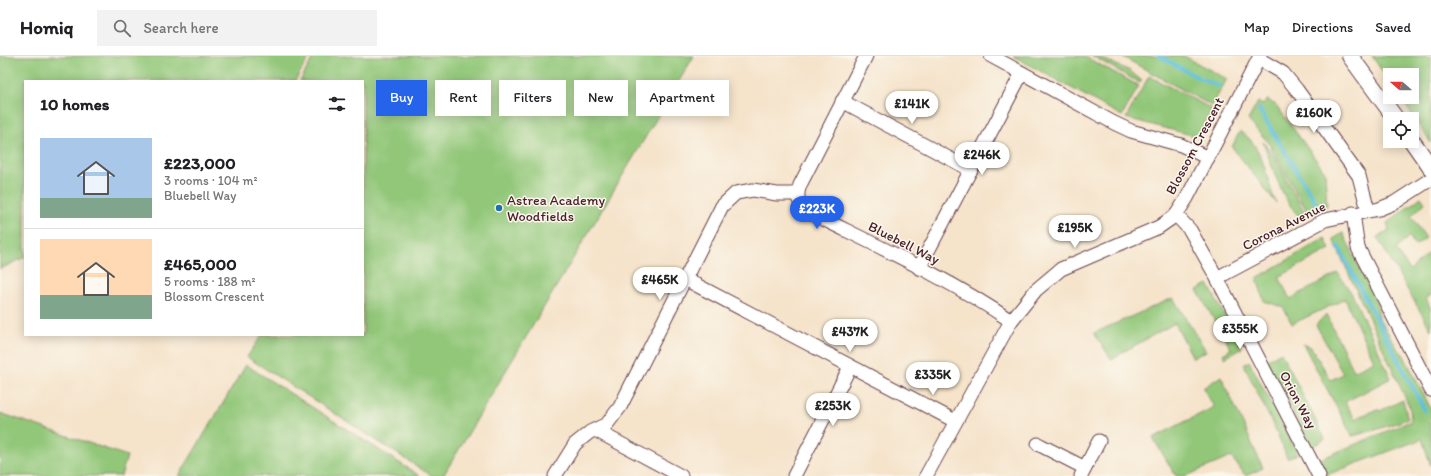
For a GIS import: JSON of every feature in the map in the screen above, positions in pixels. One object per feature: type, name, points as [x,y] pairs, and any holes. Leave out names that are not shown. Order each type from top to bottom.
[{"type":"street","points":[[555,476],[575,444],[595,430],[608,424],[620,407],[722,206],[736,193],[753,190],[777,194],[797,194],[842,101],[866,56]]},
{"type":"street","points":[[991,56],[1131,131],[1181,145],[1208,158]]},
{"type":"street","points":[[1350,56],[1391,112]]},
{"type":"street","points":[[1260,57],[1283,73],[1359,176],[1368,210]]},
{"type":"street","name":"Blossom Crescent","points":[[926,476],[954,421],[1011,321],[1036,290],[1061,269],[1159,227],[1176,215],[1187,198],[1260,57]]},
{"type":"street","points":[[919,268],[1022,72]]},
{"type":"street","points":[[842,101],[971,170]]},
{"type":"street","points":[[1417,148],[1431,168]]},
{"type":"street","name":"Corona Avenue","points":[[1217,278],[1325,220],[1353,213],[1379,209],[1394,203],[1431,179]]},
{"type":"street","name":"Bluebell Way","points":[[797,194],[800,204],[809,212],[919,268],[995,310],[1011,321]]},
{"type":"street","points":[[1353,213],[1358,248],[1431,390]]},
{"type":"street","name":"Orion Way","points":[[1176,215],[1190,230],[1217,278],[1319,476]]},
{"type":"street","points":[[685,279],[954,421]]},
{"type":"street","points":[[794,476],[850,367]]},
{"type":"street","points":[[595,430],[682,476]]},
{"type":"street","points":[[1038,444],[1083,472],[1099,440]]},
{"type":"green space","points":[[0,56],[310,56],[296,80],[24,80],[24,257],[0,269]]},
{"type":"green space","points":[[314,56],[694,56],[680,80],[636,80],[636,116],[658,116],[443,476],[432,476],[247,357],[261,336],[364,336],[364,80],[301,80]]},
{"type":"green space","points":[[1013,56],[1084,56],[1139,86],[1122,116]]},
{"type":"green space","points":[[1092,56],[1097,56],[1130,71],[1142,81],[1140,83]]},
{"type":"green space","points":[[1121,56],[1184,56],[1227,79],[1212,106]]},
{"type":"green space","points":[[1372,56],[1431,56],[1431,143],[1419,125],[1419,112],[1410,112],[1405,104],[1419,104],[1419,68],[1383,68],[1383,72]]},
{"type":"green space","points":[[1149,76],[1212,109],[1202,130],[1195,136],[1126,118]]},
{"type":"green space","points":[[1267,100],[1276,105],[1325,172],[1327,206],[1309,215],[1268,142],[1248,120],[1258,102],[1263,105]]},
{"type":"green space","points":[[1240,131],[1255,145],[1276,203],[1232,147]]},
{"type":"green space","points":[[1263,142],[1274,156],[1307,217],[1302,219],[1288,202],[1278,183]]},
{"type":"green space","points":[[1421,197],[1425,203],[1411,216],[1426,238],[1415,246],[1409,236],[1396,250],[1410,270],[1431,251],[1431,295],[1426,299],[1431,309],[1431,330],[1377,237],[1389,230],[1387,223]]},
{"type":"green space","points":[[1343,233],[1377,303],[1379,318],[1397,348],[1403,354],[1431,409],[1431,466],[1422,439],[1326,475],[1320,459],[1411,421],[1410,408],[1333,239]]},
{"type":"green space","points":[[1325,238],[1330,249],[1279,277],[1290,299],[1338,273],[1352,294],[1391,378],[1345,402],[1355,419],[1377,409],[1380,411],[1403,400],[1408,419],[1352,436],[1303,344],[1311,347],[1331,380],[1343,374],[1316,325],[1326,314],[1354,371],[1374,361],[1345,299],[1292,324],[1283,307],[1264,301],[1257,278]]},
{"type":"green space","points":[[1208,284],[1242,348],[1225,358],[1223,354],[1231,349],[1197,290]]},
{"type":"green space","points":[[1173,298],[1206,351],[1193,358],[1175,323],[1123,352],[1112,360],[1094,333]]},
{"type":"green space","points":[[1281,352],[1325,439],[1311,447],[1266,361]]},
{"type":"green space","points":[[1249,361],[1298,454],[1287,458],[1278,435],[1244,365]]},
{"type":"green space","points":[[246,365],[420,476],[179,476]]},
{"type":"green space","points":[[1221,376],[1263,468],[1246,476],[1231,457],[1186,476],[1176,476],[1153,438],[1214,407],[1203,388]]},
{"type":"green space","points":[[0,413],[127,456],[121,476],[0,476]]},
{"type":"waterway","points":[[1159,56],[1199,78],[1219,86]]},
{"type":"waterway","points":[[1259,109],[1316,203]]},
{"type":"waterway","points":[[1338,246],[1425,411]]},
{"type":"place","name":"Astrea Academy Woodfields","points":[[499,208]]}]
